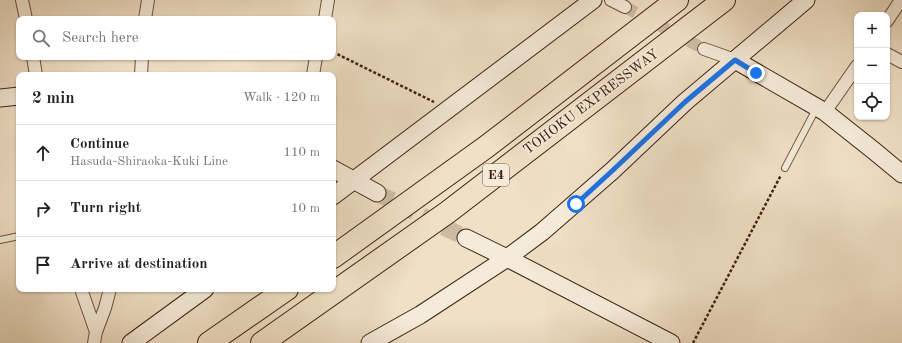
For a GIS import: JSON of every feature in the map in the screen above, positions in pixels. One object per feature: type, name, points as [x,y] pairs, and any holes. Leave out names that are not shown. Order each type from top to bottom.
[{"type":"highway","name":"TOHOKU EXPRESSWAY","points":[[336,255],[486,147],[677,0]]},
{"type":"highway","name":"TOHOKU EXPRESSWAY","points":[[336,291],[448,212],[724,0]]},
{"type":"highway","points":[[209,343],[283,292]]},
{"type":"highway","name":"TOHOKU EXPRESSWAY","points":[[262,343],[334,292]]},
{"type":"street","points":[[22,0],[25,16]]},
{"type":"street","points":[[145,16],[148,0]]},
{"type":"street","points":[[325,16],[328,0]]},
{"type":"street","points":[[336,194],[593,0]]},
{"type":"street","points":[[611,0],[625,7]]},
{"type":"street","points":[[370,343],[420,315],[507,258],[542,232],[576,204],[685,102],[806,0]]},
{"type":"street","points":[[890,16],[901,0]]},
{"type":"street","points":[[704,49],[735,60],[821,110],[902,174]]},
{"type":"street","points":[[890,56],[902,62]]},
{"type":"street","points":[[34,60],[36,72]]},
{"type":"street","points":[[141,72],[142,60]]},
{"type":"street","points":[[313,72],[315,60]]},
{"type":"street","points":[[821,110],[854,70]]},
{"type":"street","points":[[0,98],[16,96]]},
{"type":"street","points":[[336,170],[377,193]]},
{"type":"street","points":[[466,238],[671,343]]},
{"type":"street","points":[[82,292],[95,338]]},
{"type":"street","points":[[95,338],[109,292]]},
{"type":"street","points":[[131,343],[201,292]]},
{"type":"lane","points":[[785,168],[821,110]]},
{"type":"lane","points":[[0,240],[16,237]]},
{"type":"path","points":[[336,53],[449,109]]},
{"type":"path","points":[[693,343],[785,168]]},
{"type":"tunnel","points":[[625,7],[704,49]]},
{"type":"tunnel","points":[[377,193],[466,238]]},
{"type":"route","points":[[576,204],[685,102],[735,60],[756,73]]}]
